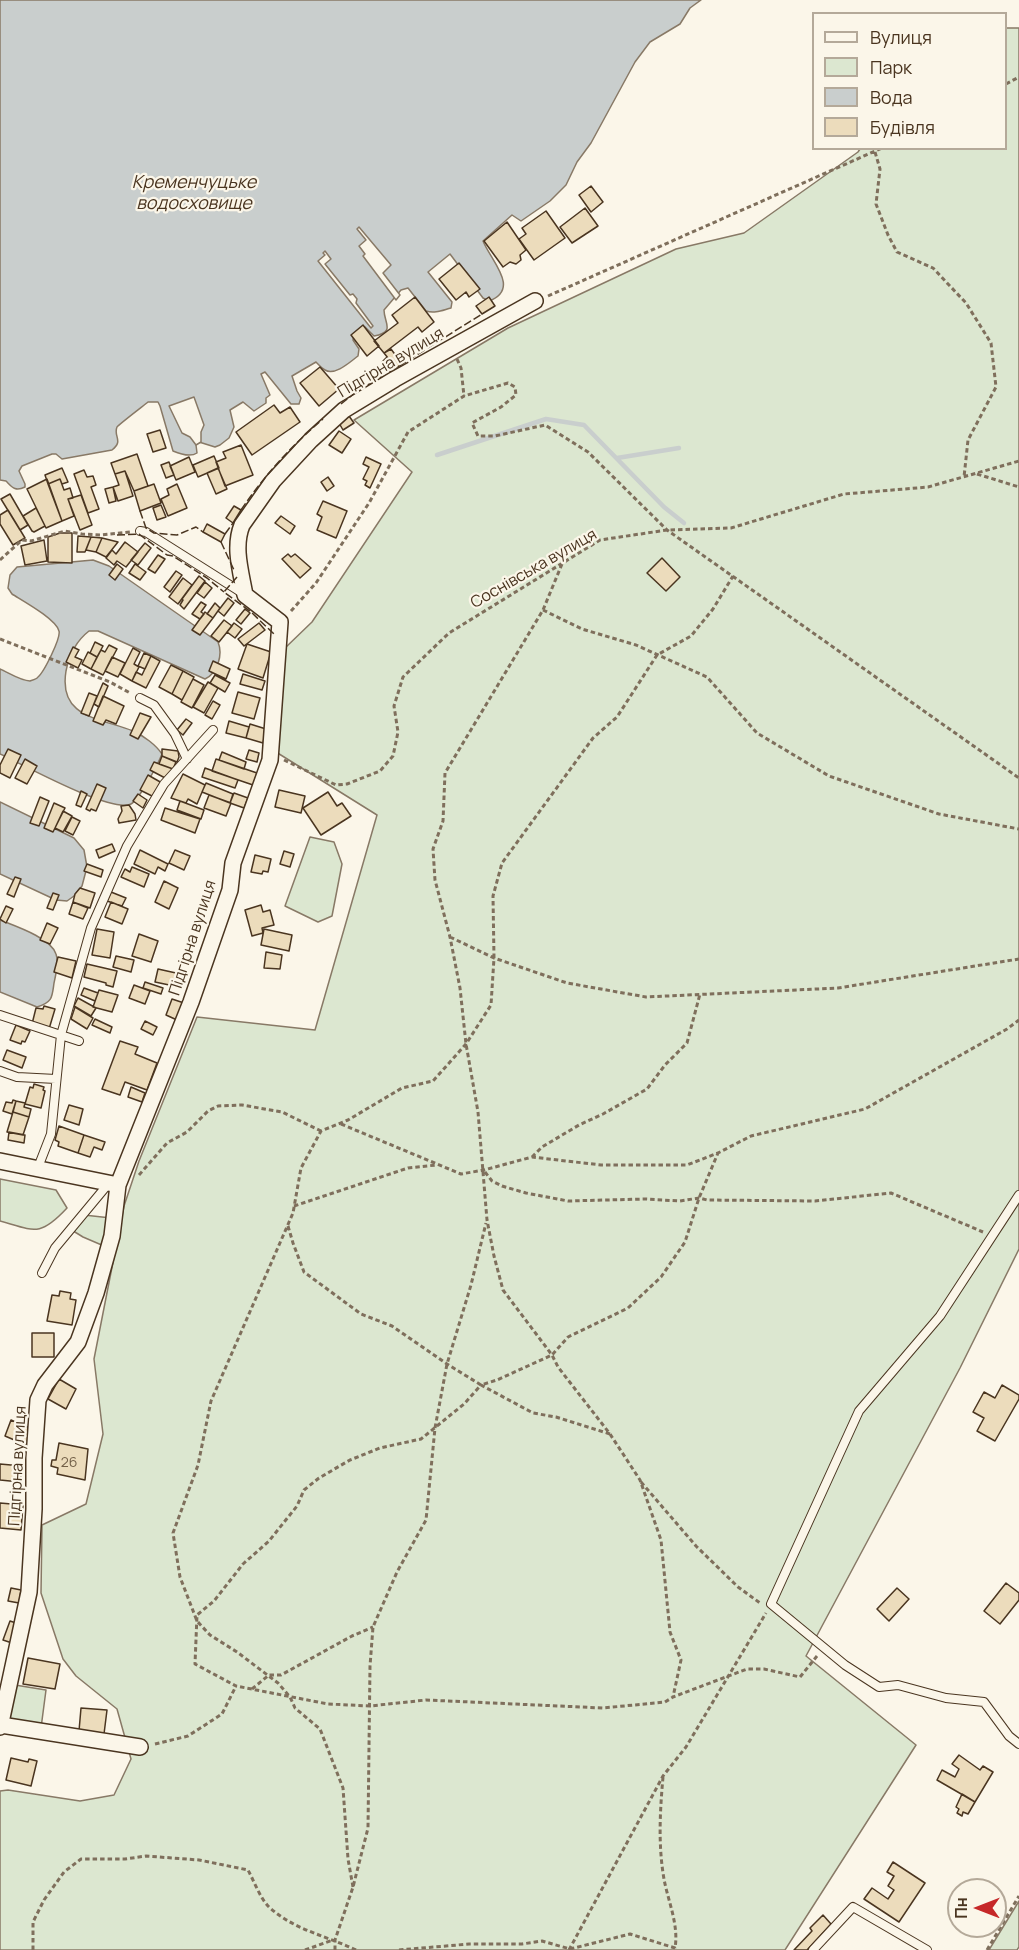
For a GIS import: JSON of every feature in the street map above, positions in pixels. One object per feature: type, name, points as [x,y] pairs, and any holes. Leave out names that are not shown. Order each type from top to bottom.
[{"type":"street","name":"Підгірна вулиця","points":[[245,595],[238,557],[239,532],[273,481],[311,440],[344,410],[535,301]]},
{"type":"street","points":[[245,595],[280,622]]},
{"type":"street","name":"Підгірна вулиця","points":[[0,1726],[29,1592],[38,1400],[45,1385],[78,1342],[96,1293],[112,1236],[116,1182],[191,1002],[230,890],[233,864],[270,760],[280,622]]},
{"type":"street","points":[[0,1161],[37,1170],[116,1182]]},
{"type":"street","points":[[0,1726],[140,1747]]},
{"type":"lane","points":[[141,531],[245,595]]},
{"type":"lane","points":[[140,698],[154,705],[175,734],[187,759]]},
{"type":"lane","points":[[37,1170],[51,1134],[61,1035],[91,928],[127,846],[164,784],[213,730]]},
{"type":"lane","points":[[0,1015],[79,1041]]},
{"type":"lane","points":[[0,1071],[17,1077],[34,1076],[57,1079]]},
{"type":"lane","points":[[42,1273],[55,1248],[116,1182]]},
{"type":"lane","points":[[1019,1195],[940,1316],[859,1411],[771,1604],[845,1665],[879,1687],[898,1685],[946,1698],[984,1702],[1009,1736],[1019,1744]]},
{"type":"lane","points":[[813,1950],[853,1907],[927,1950]]},
{"type":"path","points":[[535,301],[878,150]]},
{"type":"path","points":[[875,152],[880,169],[876,204],[897,252],[933,268],[966,303],[991,344],[996,387],[968,440],[964,477]]},
{"type":"path","points":[[452,347],[461,368],[464,396]]},
{"type":"path","points":[[280,622],[316,583],[369,503],[408,432],[464,396],[508,383],[515,387],[516,395],[501,407],[472,423],[478,436],[495,436],[545,425],[588,452],[667,530],[1019,777]]},
{"type":"path","name":"Соснівська вулиця","points":[[270,760],[284,760],[336,785],[347,784],[380,771],[393,756],[398,732],[394,706],[403,677],[449,633],[600,540],[667,530],[731,528],[844,494],[928,487],[1019,460]]},
{"type":"path","points":[[976,474],[1019,487]]},
{"type":"path","points":[[0,560],[22,540],[31,541],[65,531],[101,535],[141,531]]},
{"type":"path","points":[[562,564],[543,610],[445,773],[443,821],[433,849],[435,880],[460,988],[466,1044],[478,1112],[487,1220],[503,1290],[610,1434],[640,1480],[696,1546],[738,1587],[761,1604],[771,1604]]},
{"type":"path","points":[[353,1887],[348,1859],[343,1788],[320,1729],[295,1708],[291,1697],[269,1675],[210,1635],[197,1621],[180,1577],[174,1533],[198,1465],[211,1401],[288,1225],[301,1168],[321,1131],[340,1123],[402,1088],[433,1081],[466,1044],[491,1005],[494,958],[493,896],[502,863],[593,738],[617,717],[657,655],[691,636],[713,609],[733,576]]},
{"type":"path","points":[[543,610],[582,629],[636,645],[707,677],[757,732],[829,776],[939,814],[1019,829]]},
{"type":"path","points":[[0,639],[110,682],[140,698]]},
{"type":"path","points":[[450,937],[494,958],[567,983],[646,997],[838,988],[1019,959]]},
{"type":"path","points":[[532,1157],[542,1147],[646,1089],[687,1043],[700,994]]},
{"type":"path","points":[[340,1123],[461,1174],[532,1157],[601,1165],[687,1165],[718,1153],[751,1136],[865,1109],[1008,1029],[1019,1020]]},
{"type":"path","points":[[116,1182],[139,1176],[167,1143],[187,1132],[208,1111],[218,1106],[242,1105],[282,1112],[321,1131]]},
{"type":"path","points":[[718,1153],[699,1198],[685,1242],[661,1277],[628,1308],[568,1337],[552,1355],[497,1380],[481,1384],[464,1404],[422,1439],[380,1448],[350,1460],[319,1478],[304,1490],[297,1506],[269,1540],[243,1564],[214,1600],[197,1615],[195,1664],[236,1686],[327,1704],[370,1706],[426,1700],[603,1708],[665,1702],[747,1669],[764,1669],[800,1677],[815,1658],[826,1649]]},
{"type":"path","points":[[294,1206],[408,1168],[436,1165]]},
{"type":"path","points":[[484,1170],[492,1181],[502,1186],[568,1201],[626,1199],[680,1201],[699,1198],[814,1201],[891,1193],[993,1236]]},
{"type":"path","points":[[335,1950],[335,1940],[353,1887],[368,1828],[370,1666],[373,1627],[397,1572],[426,1520],[435,1428],[447,1364],[471,1285],[487,1220]]},
{"type":"path","points":[[288,1225],[304,1272],[361,1314],[392,1326],[447,1364],[533,1413],[556,1417],[610,1434]]},
{"type":"path","points":[[640,1480],[661,1540],[670,1632],[681,1660],[673,1697]]},
{"type":"path","points":[[569,1949],[663,1776],[686,1746],[771,1604]]},
{"type":"path","points":[[252,1689],[269,1675],[281,1675],[373,1627]]},
{"type":"path","points":[[140,1747],[188,1736],[222,1714],[236,1686]]},
{"type":"path","points":[[399,1950],[542,1941],[569,1949],[630,1934],[676,1949],[677,1937],[664,1878],[659,1833],[663,1776]]},
{"type":"path","points":[[33,1950],[33,1922],[44,1900],[64,1872],[81,1859],[125,1859],[146,1856],[199,1860],[248,1870],[268,1906],[303,1930],[335,1940],[356,1950]]},
{"type":"path","points":[[987,1950],[1019,1896]]},
{"type":"path","points":[[304,1950],[335,1940]]},
{"type":"green space","points":[[1007,28],[1019,28],[1019,1249],[960,1368],[806,1656],[916,1745],[785,1950],[0,1950],[0,1791],[8,1790],[80,1801],[114,1795],[131,1759],[117,1709],[76,1676],[63,1659],[41,1593],[42,1525],[86,1504],[103,1434],[94,1359],[124,1206],[139,1161],[197,1017],[315,1030],[377,815],[276,752],[285,648],[312,622],[412,472],[354,420],[508,328],[676,249],[744,233],[859,150],[1007,150]]},
{"type":"green space","points":[[310,837],[334,842],[342,864],[332,916],[318,922],[285,906]]},
{"type":"green space","points":[[0,1179],[56,1190],[67,1208],[50,1224],[36,1229],[0,1221]]},
{"type":"green space","points":[[84,1215],[120,1219],[111,1249],[70,1229]]},
{"type":"green space","points":[[15,1685],[46,1690],[41,1728],[9,1721]]},
{"type":"green space","points":[[1019,1901],[1019,1947],[1017,1950],[989,1950],[996,1938],[1007,1938],[1007,1921]]},
{"type":"water","name":"Кременчуцьке водосховище","points":[[0,0],[701,0],[690,8],[680,24],[650,42],[635,62],[566,185],[550,201],[521,221],[512,215],[483,241],[501,274],[503,289],[498,296],[489,301],[483,298],[450,254],[428,272],[452,302],[451,308],[436,312],[426,311],[408,288],[401,290],[384,310],[387,326],[385,332],[374,336],[365,327],[354,335],[353,340],[359,349],[358,356],[342,368],[333,371],[325,370],[316,362],[292,376],[301,398],[299,404],[291,404],[265,372],[261,374],[270,395],[266,398],[266,403],[254,411],[243,402],[230,410],[234,427],[229,438],[215,447],[199,442],[196,445],[197,453],[189,455],[173,451],[158,402],[148,402],[117,427],[118,441],[112,450],[62,459],[52,454],[22,466],[19,471],[25,487],[19,489],[0,480]]},
{"type":"water","points":[[93,560],[109,566],[218,642],[219,647],[220,657],[216,668],[205,679],[98,631],[89,631],[74,649],[66,671],[65,687],[69,699],[76,708],[96,719],[137,733],[153,744],[162,754],[153,773],[131,804],[106,802],[87,795],[0,754],[0,669],[23,680],[36,679],[48,662],[59,635],[57,626],[52,621],[12,594],[8,588],[10,575],[17,567]]},
{"type":"water","points":[[0,802],[74,838],[84,850],[87,867],[82,886],[74,896],[67,901],[56,900],[0,874]]},
{"type":"water","points":[[0,920],[23,929],[53,948],[57,964],[53,992],[46,1003],[37,1007],[0,992]]},
{"type":"pier","points":[[359,227],[391,265],[383,273],[400,295],[396,300],[363,256],[365,254],[359,246],[366,240],[357,229]]},
{"type":"pier","points":[[325,251],[331,259],[325,264],[350,295],[353,294],[357,299],[356,303],[373,326],[371,328],[318,261],[325,255],[323,253]]},
{"type":"pier","points":[[194,397],[204,425],[201,442],[196,445],[190,437],[182,433],[169,406]]},
{"type":"building","points":[[591,186],[603,202],[591,212],[579,195]]},
{"type":"building","points":[[585,208],[598,226],[572,243],[560,227]]},
{"type":"building","points":[[546,211],[565,238],[534,260],[519,239],[526,234],[522,228]]},
{"type":"building","points":[[507,222],[526,250],[520,255],[521,260],[516,264],[510,262],[503,267],[484,241]]},
{"type":"building","points":[[459,263],[480,289],[469,297],[466,292],[456,300],[439,279]]},
{"type":"building","points":[[415,297],[434,322],[422,332],[418,327],[384,353],[374,341],[398,323],[392,315]]},
{"type":"building","points":[[489,297],[495,306],[482,314],[476,306]]},
{"type":"building","points":[[363,325],[379,346],[367,356],[351,335]]},
{"type":"building","points":[[391,349],[402,364],[396,368],[384,353]]},
{"type":"building","points":[[387,357],[396,368],[390,372],[382,362]]},
{"type":"building","points":[[320,367],[339,389],[319,406],[300,383]]},
{"type":"building","points":[[274,405],[280,413],[290,407],[300,422],[252,455],[236,432]]},
{"type":"building","points":[[349,416],[354,423],[343,430],[339,423]]},
{"type":"building","points":[[160,430],[166,448],[153,452],[147,434]]},
{"type":"building","points":[[339,431],[351,439],[342,453],[329,445]]},
{"type":"building","points":[[241,445],[253,475],[225,486],[216,462],[226,458],[223,452]]},
{"type":"building","points":[[137,454],[148,486],[134,491],[125,471],[115,474],[111,463]]},
{"type":"building","points":[[214,456],[219,468],[198,477],[193,465]]},
{"type":"building","points":[[189,457],[195,472],[176,480],[170,466]]},
{"type":"building","points":[[366,457],[381,464],[370,488],[365,485],[367,481],[363,479],[369,467],[363,464]]},
{"type":"building","points":[[169,462],[174,475],[166,478],[161,465]]},
{"type":"building","points":[[62,468],[68,482],[62,484],[60,479],[48,484],[45,475]]},
{"type":"building","points":[[218,468],[227,489],[216,494],[207,473]]},
{"type":"building","points":[[84,470],[87,477],[93,476],[96,485],[91,487],[99,509],[88,513],[74,474]]},
{"type":"building","points":[[125,471],[133,496],[118,501],[113,487],[119,485],[115,474]]},
{"type":"building","points":[[328,477],[334,486],[327,491],[321,482]]},
{"type":"building","points":[[47,479],[62,521],[46,528],[27,489]]},
{"type":"building","points":[[60,479],[64,490],[70,488],[73,498],[68,499],[74,516],[62,521],[48,484]]},
{"type":"building","points":[[154,484],[161,503],[140,511],[134,491]]},
{"type":"building","points":[[177,484],[187,508],[168,516],[161,499],[169,495],[167,489]]},
{"type":"building","points":[[113,487],[116,501],[109,503],[105,489]]},
{"type":"building","points":[[10,494],[28,525],[20,530],[1,499]]},
{"type":"building","points":[[81,495],[92,525],[80,530],[68,499]]},
{"type":"building","points":[[323,501],[347,511],[336,538],[317,530],[322,517],[317,514]]},
{"type":"building","points":[[161,505],[166,517],[157,520],[153,508]]},
{"type":"building","points":[[234,506],[241,510],[233,523],[226,518]]},
{"type":"building","points":[[36,508],[45,526],[34,532],[23,516]]},
{"type":"building","points":[[8,510],[25,538],[13,545],[0,524],[0,515]]},
{"type":"building","points":[[281,516],[295,526],[290,534],[275,523]]},
{"type":"building","points":[[207,524],[225,534],[221,542],[203,532]]},
{"type":"building","points":[[60,533],[72,533],[72,563],[48,562],[48,537]]},
{"type":"building","points":[[78,536],[91,537],[85,552],[77,552]]},
{"type":"building","points":[[91,537],[102,538],[96,552],[86,550]]},
{"type":"building","points":[[102,538],[118,542],[106,557],[96,552]]},
{"type":"building","points":[[44,540],[47,561],[25,565],[21,546]]},
{"type":"building","points":[[125,542],[138,552],[126,567],[117,561],[114,565],[106,558],[112,550],[116,554]]},
{"type":"building","points":[[145,543],[151,548],[138,565],[131,560]]},
{"type":"building","points":[[288,554],[291,557],[295,554],[311,568],[300,578],[282,559]]},
{"type":"building","points":[[158,555],[165,559],[155,573],[148,569]]},
{"type":"building","points":[[662,558],[680,577],[666,591],[647,573]]},
{"type":"building","points":[[117,564],[123,569],[115,580],[109,575]]},
{"type":"building","points":[[135,564],[146,572],[140,580],[129,573]]},
{"type":"building","points":[[176,571],[182,575],[170,592],[164,587]]},
{"type":"building","points":[[199,576],[205,581],[184,609],[180,605],[182,599]]},
{"type":"building","points":[[183,578],[192,585],[178,604],[169,597]]},
{"type":"building","points":[[205,582],[212,588],[204,598],[197,593]]},
{"type":"building","points":[[228,598],[234,603],[224,616],[218,611]]},
{"type":"building","points":[[201,602],[206,605],[201,612],[204,614],[200,619],[192,614]]},
{"type":"building","points":[[215,603],[220,608],[213,618],[207,614]]},
{"type":"building","points":[[245,609],[250,613],[241,624],[236,620]]},
{"type":"building","points":[[205,612],[213,618],[200,635],[192,630]]},
{"type":"building","points":[[224,620],[232,626],[219,642],[211,636]]},
{"type":"building","points":[[234,623],[242,629],[235,638],[227,632]]},
{"type":"building","points":[[259,623],[265,630],[244,646],[238,639]]},
{"type":"building","points":[[95,642],[103,646],[97,657],[90,653]]},
{"type":"building","points":[[247,644],[271,652],[263,678],[238,669]]},
{"type":"building","points":[[109,645],[117,649],[103,675],[91,669],[101,650],[105,652]]},
{"type":"building","points":[[73,647],[79,650],[75,657],[82,660],[78,668],[66,662]]},
{"type":"building","points":[[133,648],[140,652],[134,664],[139,667],[132,681],[120,674]]},
{"type":"building","points":[[88,652],[97,657],[91,669],[82,664]]},
{"type":"building","points":[[144,653],[151,656],[145,669],[138,666]]},
{"type":"building","points":[[151,656],[160,661],[146,688],[132,681],[136,672],[142,675]]},
{"type":"building","points":[[112,657],[125,663],[118,677],[105,671]]},
{"type":"building","points":[[213,661],[230,669],[226,679],[209,671]]},
{"type":"building","points":[[171,665],[183,671],[172,694],[159,687]]},
{"type":"building","points":[[183,671],[194,677],[182,700],[172,694]]},
{"type":"building","points":[[243,674],[265,681],[262,690],[240,684]]},
{"type":"building","points":[[215,675],[230,683],[225,692],[210,683]]},
{"type":"building","points":[[193,679],[204,685],[192,708],[181,702]]},
{"type":"building","points":[[208,682],[218,688],[204,713],[193,707]]},
{"type":"building","points":[[103,683],[108,686],[99,707],[94,704]]},
{"type":"building","points":[[238,692],[260,698],[254,719],[232,713]]},
{"type":"building","points":[[89,693],[97,696],[89,716],[81,713]]},
{"type":"building","points":[[103,696],[124,706],[116,724],[106,720],[103,725],[93,721]]},
{"type":"building","points":[[213,701],[220,705],[212,719],[205,715]]},
{"type":"building","points":[[140,713],[151,717],[138,739],[130,735]]},
{"type":"building","points":[[186,719],[192,723],[183,735],[177,730]]},
{"type":"building","points":[[229,721],[249,727],[246,738],[226,733]]},
{"type":"building","points":[[250,724],[266,729],[263,743],[246,738]]},
{"type":"building","points":[[8,749],[21,755],[10,778],[0,773],[0,765]]},
{"type":"building","points":[[162,749],[178,751],[177,762],[162,756]]},
{"type":"building","points":[[249,750],[259,753],[257,762],[246,759]]},
{"type":"building","points":[[222,752],[246,762],[244,769],[219,760]]},
{"type":"building","points":[[162,756],[176,762],[173,769],[159,764]]},
{"type":"building","points":[[25,759],[37,766],[27,784],[15,778]]},
{"type":"building","points":[[216,759],[257,773],[253,785],[212,771]]},
{"type":"building","points":[[154,762],[173,769],[167,779],[150,770]]},
{"type":"building","points":[[205,768],[238,780],[235,788],[202,777]]},
{"type":"building","points":[[183,774],[205,785],[197,804],[188,799],[186,803],[171,798]]},
{"type":"building","points":[[148,775],[162,783],[154,797],[140,790]]},
{"type":"building","points":[[206,783],[233,794],[230,803],[202,792]]},
{"type":"building","points":[[97,784],[106,788],[96,811],[91,809],[90,811],[86,809]]},
{"type":"building","points":[[279,790],[305,796],[301,813],[275,807]]},
{"type":"building","points":[[81,791],[87,794],[81,807],[76,805]]},
{"type":"building","points":[[328,792],[337,806],[342,803],[351,816],[321,835],[303,808]]},
{"type":"building","points":[[234,793],[248,798],[244,808],[230,803]]},
{"type":"building","points":[[138,794],[147,800],[143,808],[133,801]]},
{"type":"building","points":[[209,795],[231,803],[226,816],[204,808]]},
{"type":"building","points":[[40,797],[49,801],[39,826],[30,823]]},
{"type":"building","points":[[180,801],[204,810],[201,819],[177,810]]},
{"type":"building","points":[[54,803],[65,808],[53,832],[44,828]]},
{"type":"building","points":[[129,805],[136,820],[119,823],[121,806]]},
{"type":"building","points":[[165,808],[200,819],[195,833],[161,820]]},
{"type":"building","points":[[63,811],[72,816],[63,832],[55,828]]},
{"type":"building","points":[[72,817],[80,821],[73,835],[65,831]]},
{"type":"building","points":[[112,844],[115,851],[99,858],[96,850]]},
{"type":"building","points":[[140,850],[168,864],[165,871],[158,867],[155,874],[134,864]]},
{"type":"building","points":[[175,850],[190,856],[184,870],[169,863]]},
{"type":"building","points":[[284,851],[294,854],[290,867],[280,864]]},
{"type":"building","points":[[255,855],[271,859],[268,872],[263,871],[262,874],[251,872]]},
{"type":"building","points":[[87,864],[103,870],[101,877],[84,871]]},
{"type":"building","points":[[132,867],[149,874],[144,887],[121,877],[125,869],[130,872]]},
{"type":"building","points":[[15,877],[21,879],[14,897],[7,894]]},
{"type":"building","points":[[164,881],[178,888],[169,909],[155,902]]},
{"type":"building","points":[[80,888],[95,893],[90,908],[73,902]]},
{"type":"building","points":[[111,892],[126,898],[122,906],[107,901]]},
{"type":"building","points":[[53,893],[59,895],[53,910],[47,908]]},
{"type":"building","points":[[73,902],[88,908],[83,919],[69,914]]},
{"type":"building","points":[[111,902],[128,909],[122,924],[105,917]]},
{"type":"building","points":[[261,905],[263,912],[270,910],[274,925],[262,928],[263,933],[252,936],[245,910]]},
{"type":"building","points":[[6,906],[13,909],[6,923],[0,919]]},
{"type":"building","points":[[47,923],[58,928],[50,944],[40,940]]},
{"type":"building","points":[[97,929],[114,932],[110,958],[92,955]]},
{"type":"building","points":[[264,929],[292,935],[289,951],[261,945]]},
{"type":"building","points":[[139,934],[158,941],[151,962],[132,956]]},
{"type":"building","points":[[266,952],[282,955],[280,969],[264,968]]},
{"type":"building","points":[[116,956],[134,960],[131,972],[113,967]]},
{"type":"building","points":[[58,957],[76,961],[72,978],[54,972]]},
{"type":"building","points":[[87,964],[117,971],[113,987],[84,977]]},
{"type":"building","points":[[158,969],[176,973],[174,986],[155,982]]},
{"type":"building","points":[[145,982],[163,988],[161,994],[143,988]]},
{"type":"building","points":[[134,985],[150,991],[145,1004],[129,998]]},
{"type":"building","points":[[84,988],[98,993],[95,1001],[81,995]]},
{"type":"building","points":[[99,990],[118,995],[112,1012],[93,1007]]},
{"type":"building","points":[[78,998],[96,1008],[91,1016],[74,1006]]},
{"type":"building","points":[[172,999],[184,1003],[177,1020],[166,1015]]},
{"type":"building","points":[[44,1006],[55,1009],[49,1029],[32,1024],[36,1008],[43,1009]]},
{"type":"building","points":[[75,1007],[93,1018],[87,1029],[71,1019]]},
{"type":"building","points":[[95,1019],[112,1027],[110,1033],[92,1025]]},
{"type":"building","points":[[145,1021],[157,1027],[153,1035],[141,1029]]},
{"type":"building","points":[[16,1025],[30,1031],[25,1042],[22,1041],[21,1044],[10,1040]]},
{"type":"building","points":[[120,1041],[138,1047],[135,1054],[157,1063],[147,1090],[125,1082],[120,1095],[102,1089]]},
{"type":"building","points":[[7,1050],[26,1057],[22,1068],[3,1060]]},
{"type":"building","points":[[34,1084],[44,1087],[41,1108],[25,1104],[30,1087],[33,1088]]},
{"type":"building","points":[[131,1087],[145,1093],[142,1102],[128,1097]]},
{"type":"building","points":[[13,1100],[16,1101],[12,1114],[3,1111],[6,1102],[12,1103]]},
{"type":"building","points":[[16,1101],[25,1103],[24,1107],[31,1109],[29,1117],[13,1112]]},
{"type":"building","points":[[69,1105],[83,1109],[79,1125],[64,1120]]},
{"type":"building","points":[[13,1112],[29,1117],[23,1135],[7,1132]]},
{"type":"building","points":[[59,1126],[84,1135],[78,1153],[58,1146],[59,1142],[55,1140]]},
{"type":"building","points":[[9,1132],[25,1135],[24,1143],[8,1140]]},
{"type":"building","points":[[84,1135],[105,1142],[102,1150],[94,1147],[90,1157],[78,1153]]},
{"type":"building","points":[[60,1291],[71,1293],[70,1299],[76,1300],[72,1325],[47,1321],[52,1295],[59,1296]]},
{"type":"building","points":[[32,1333],[54,1333],[54,1357],[32,1357]]},
{"type":"building","points":[[59,1379],[76,1389],[66,1409],[48,1399]]},
{"type":"building","points":[[1002,1385],[1019,1395],[1019,1399],[995,1441],[977,1431],[984,1418],[973,1412],[984,1392],[995,1398]]},
{"type":"building","points":[[11,1420],[32,1429],[26,1445],[5,1436]]},
{"type":"building","points":[[59,1443],[88,1449],[85,1480],[57,1474],[58,1468],[51,1466],[52,1460],[56,1460]]},
{"type":"building","points":[[0,1464],[22,1466],[20,1482],[0,1480]]},
{"type":"building","points":[[0,1503],[23,1505],[21,1530],[0,1528]]},
{"type":"building","points":[[1006,1583],[1019,1593],[1019,1600],[1000,1624],[984,1611]]},
{"type":"building","points":[[11,1588],[21,1590],[19,1603],[8,1601]]},
{"type":"building","points":[[897,1588],[909,1599],[889,1621],[877,1609]]},
{"type":"building","points":[[10,1621],[19,1624],[12,1643],[3,1640]]},
{"type":"building","points":[[28,1658],[60,1664],[55,1689],[23,1684]]},
{"type":"building","points":[[81,1708],[107,1710],[104,1734],[79,1731]]},
{"type":"building","points":[[959,1755],[980,1770],[983,1766],[993,1772],[975,1802],[937,1780],[942,1770],[955,1777],[959,1769],[952,1764]]},
{"type":"building","points":[[11,1758],[28,1762],[29,1759],[37,1761],[31,1786],[6,1780]]},
{"type":"building","points":[[962,1794],[975,1802],[968,1814],[963,1812],[962,1816],[957,1813],[959,1809],[956,1807]]},
{"type":"building","points":[[893,1862],[925,1883],[899,1922],[864,1899],[872,1888],[888,1899],[894,1890],[888,1886],[894,1876],[887,1872]]},
{"type":"building","points":[[823,1915],[831,1924],[807,1950],[794,1950],[812,1931],[810,1928]]},
{"type":"waterway","points":[[437,455],[546,419],[584,425],[664,507],[684,523]]},
{"type":"waterway","points":[[617,458],[679,448]]},
{"type":"fence","points":[[399,366],[482,314]]},
{"type":"fence","points":[[341,404],[391,371]]},
{"type":"fence","points":[[241,510],[279,462],[323,419]]},
{"type":"fence","points":[[140,511],[146,528],[154,533],[177,535],[196,527],[203,532]]},
{"type":"fence","points":[[225,534],[233,523]]},
{"type":"fence","points":[[117,535],[139,534],[167,555],[173,556],[207,578],[224,592]]},
{"type":"fence","points":[[221,542],[234,570]]},
{"type":"fence","points":[[237,577],[224,592],[251,612],[275,635]]}]
